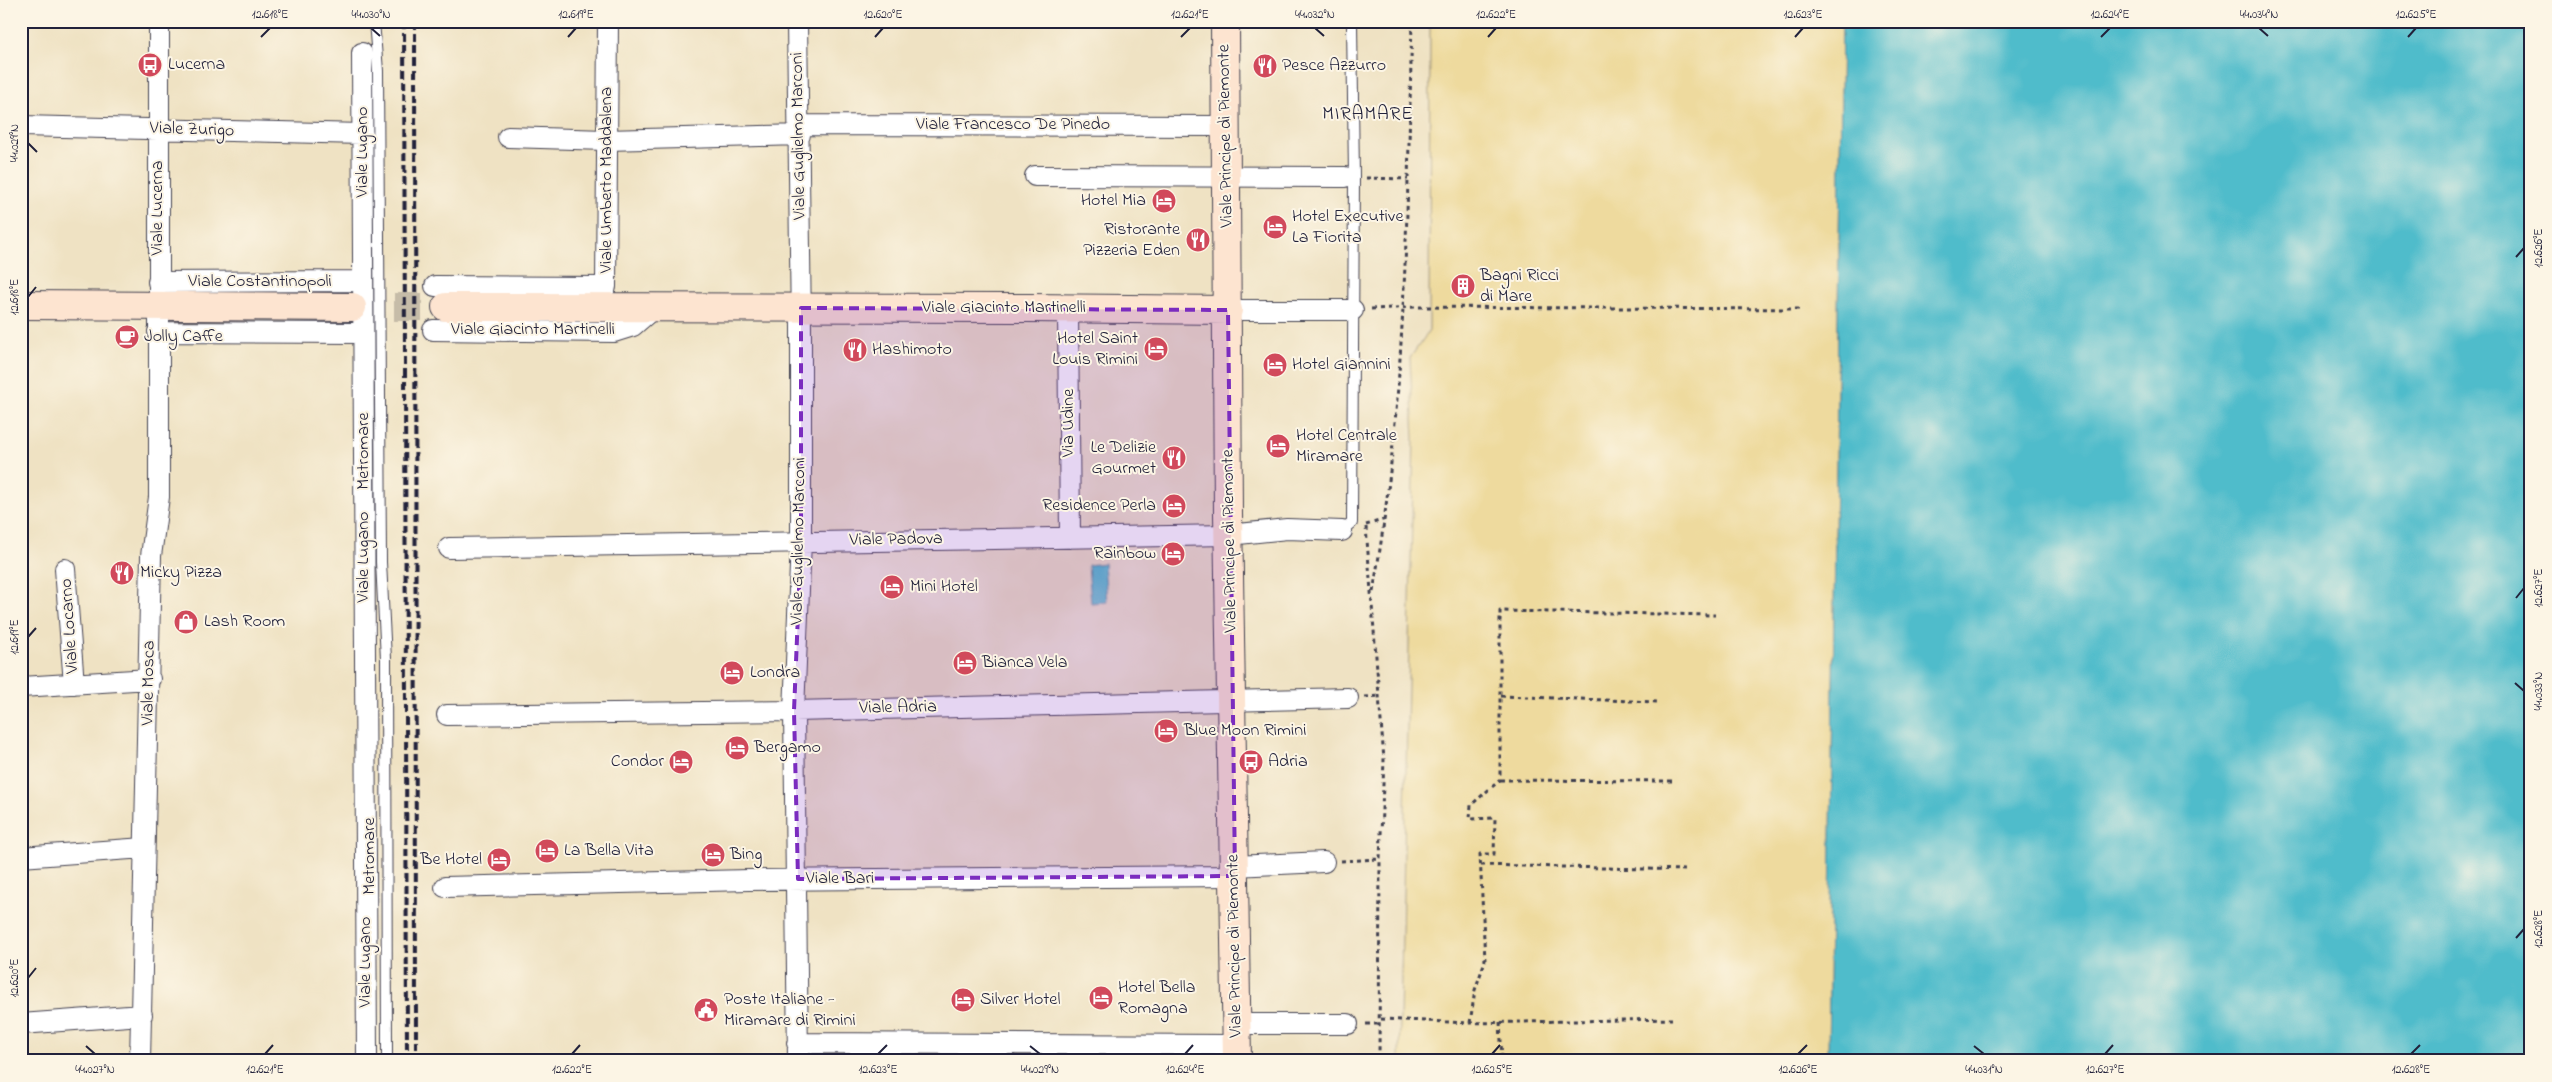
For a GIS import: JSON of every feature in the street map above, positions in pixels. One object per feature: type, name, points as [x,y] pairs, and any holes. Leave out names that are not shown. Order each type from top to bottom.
[{"type":"street","name":"Viale Lucerna","points":[[158,306],[159,21]]},
{"type":"street","name":"Viale Umberto Maddalena","points":[[438,308],[606,287],[608,21]]},
{"type":"street","name":"Viale Guglielmo Marconi","points":[[797,21],[801,308],[801,542],[794,711],[798,880],[798,1052]]},
{"type":"street","name":"Viale Principe di Piemonte","points":[[1225,21],[1229,535],[1237,1043]]},
{"type":"street","name":"Viale Lugano","points":[[362,53],[367,1061]]},
{"type":"street","name":"Viale Zurigo","points":[[21,126],[363,134]]},
{"type":"street","name":"Viale Francesco De Pinedo","points":[[508,137],[606,140],[800,130],[1226,126]]},
{"type":"street","points":[[1035,176],[1350,178]]},
{"type":"street","name":"Viale Costantinopoli","points":[[158,306],[363,282]]},
{"type":"street","name":"Viale Costantinopoli","points":[[21,305],[158,306],[363,333]]},
{"type":"street","points":[[158,306],[352,307]]},
{"type":"street","name":"Viale Mosca","points":[[140,1061],[144,848],[150,679],[151,556],[159,497],[158,306]]},
{"type":"street","name":"Viale Giacinto Martinelli","points":[[438,308],[1353,310]]},
{"type":"street","name":"Via Udine","points":[[1068,308],[1070,538]]},
{"type":"street","name":"Viale Padova","points":[[449,548],[1229,535],[1287,529],[1342,531]]},
{"type":"street","name":"Viale Locarno","points":[[65,569],[74,684]]},
{"type":"street","name":"Viale Locarno","points":[[21,688],[150,679]]},
{"type":"street","name":"Viale Adria","points":[[447,715],[794,711],[1348,698]]},
{"type":"street","points":[[21,856],[144,848]]},
{"type":"street","name":"Viale Bari","points":[[445,886],[1234,871],[1324,862]]},
{"type":"street","points":[[21,1024],[142,1015]]},
{"type":"street","points":[[798,1052],[1237,1043],[1348,1024]]},
{"type":"lane","name":"Metromare","points":[[374,21],[378,71],[380,552],[386,659],[387,1061]]},
{"type":"lane","points":[[1342,531],[1352,522],[1353,310],[1350,178],[1352,21]]},
{"type":"path","points":[[1380,1061],[1380,859],[1384,760],[1372,598],[1386,518],[1405,307],[1412,21]]},
{"type":"path","points":[[1350,178],[1408,179]]},
{"type":"path","points":[[1353,310],[1405,307],[1801,309]]},
{"type":"path","points":[[1500,780],[1500,611],[1715,615]]},
{"type":"path","points":[[1501,696],[1657,702]]},
{"type":"path","points":[[1470,1023],[1475,990],[1485,961],[1480,854],[1494,854],[1495,818],[1470,819],[1471,805],[1500,780],[1673,781]]},
{"type":"path","points":[[1324,862],[1380,859]]},
{"type":"path","points":[[1481,865],[1687,870]]},
{"type":"path","points":[[1380,1019],[1470,1023],[1672,1019]]},
{"type":"path","points":[[1500,1022],[1502,1061]]},
{"type":"highlighted area","points":[[801,308],[1228,310],[1235,876],[798,879],[794,711],[801,541]]},
{"type":"sand","points":[[1430,21],[1842,21],[1828,1061],[1399,1061],[1414,438],[1410,358],[1429,331]]},
{"type":"water","points":[[1842,21],[2531,21],[2531,1061],[1828,1061]]},
{"type":"water","points":[[1104,563],[1107,602],[1091,603],[1088,565]]},
{"type":"tunnel","points":[[352,307],[446,307]]},
{"type":"railway","points":[[404,21],[407,1061]]},
{"type":"railway","points":[[415,21],[416,1061]]},
{"type":"place","name":"Lucerna","points":[[150,65]]},
{"type":"place","name":"Pesce Azzurro","points":[[1265,66]]},
{"type":"place","name":"Hotel Mia","points":[[1164,201]]},
{"type":"place","name":"Hotel Executive La Fiorita","points":[[1275,227]]},
{"type":"place","name":"Ristorante Pizzeria Eden","points":[[1198,240]]},
{"type":"place","name":"Bagni Ricci di Mare","points":[[1463,286]]},
{"type":"place","name":"Jolly Caffe","points":[[127,337]]},
{"type":"place","name":"Hotel Saint Louis Rimini","points":[[1156,349]]},
{"type":"place","name":"Hashimoto","points":[[855,350]]},
{"type":"place","name":"Hotel Giannini","points":[[1275,365]]},
{"type":"place","name":"Hotel Centrale Miramare","points":[[1278,446]]},
{"type":"place","name":"Le Delizie Gourmet","points":[[1174,458]]},
{"type":"place","name":"Residence Perla","points":[[1174,506]]},
{"type":"place","name":"Rainbow","points":[[1173,554]]},
{"type":"place","name":"Micky Pizza","points":[[122,573]]},
{"type":"place","name":"Mini Hotel","points":[[892,587]]},
{"type":"place","name":"Lash Room","points":[[186,622]]},
{"type":"place","name":"Bianca Vela","points":[[965,663]]},
{"type":"place","name":"Londra","points":[[732,673]]},
{"type":"place","name":"Blue Moon Rimini","points":[[1166,731]]},
{"type":"place","name":"Bergamo","points":[[737,748]]},
{"type":"place","name":"Condor","points":[[681,762]]},
{"type":"place","name":"Adria","points":[[1251,762]]},
{"type":"place","name":"La Bella Vita","points":[[547,851]]},
{"type":"place","name":"Bing","points":[[713,855]]},
{"type":"place","name":"Be Hotel","points":[[499,860]]},
{"type":"place","name":"Hotel Bella Romagna","points":[[1101,998]]},
{"type":"place","name":"Silver Hotel","points":[[963,1000]]},
{"type":"place","name":"Poste Italiane - Miramare di Rimini","points":[[706,1010]]},
{"type":"district","name":"MIRAMARE","points":[[1368,114]]}]
